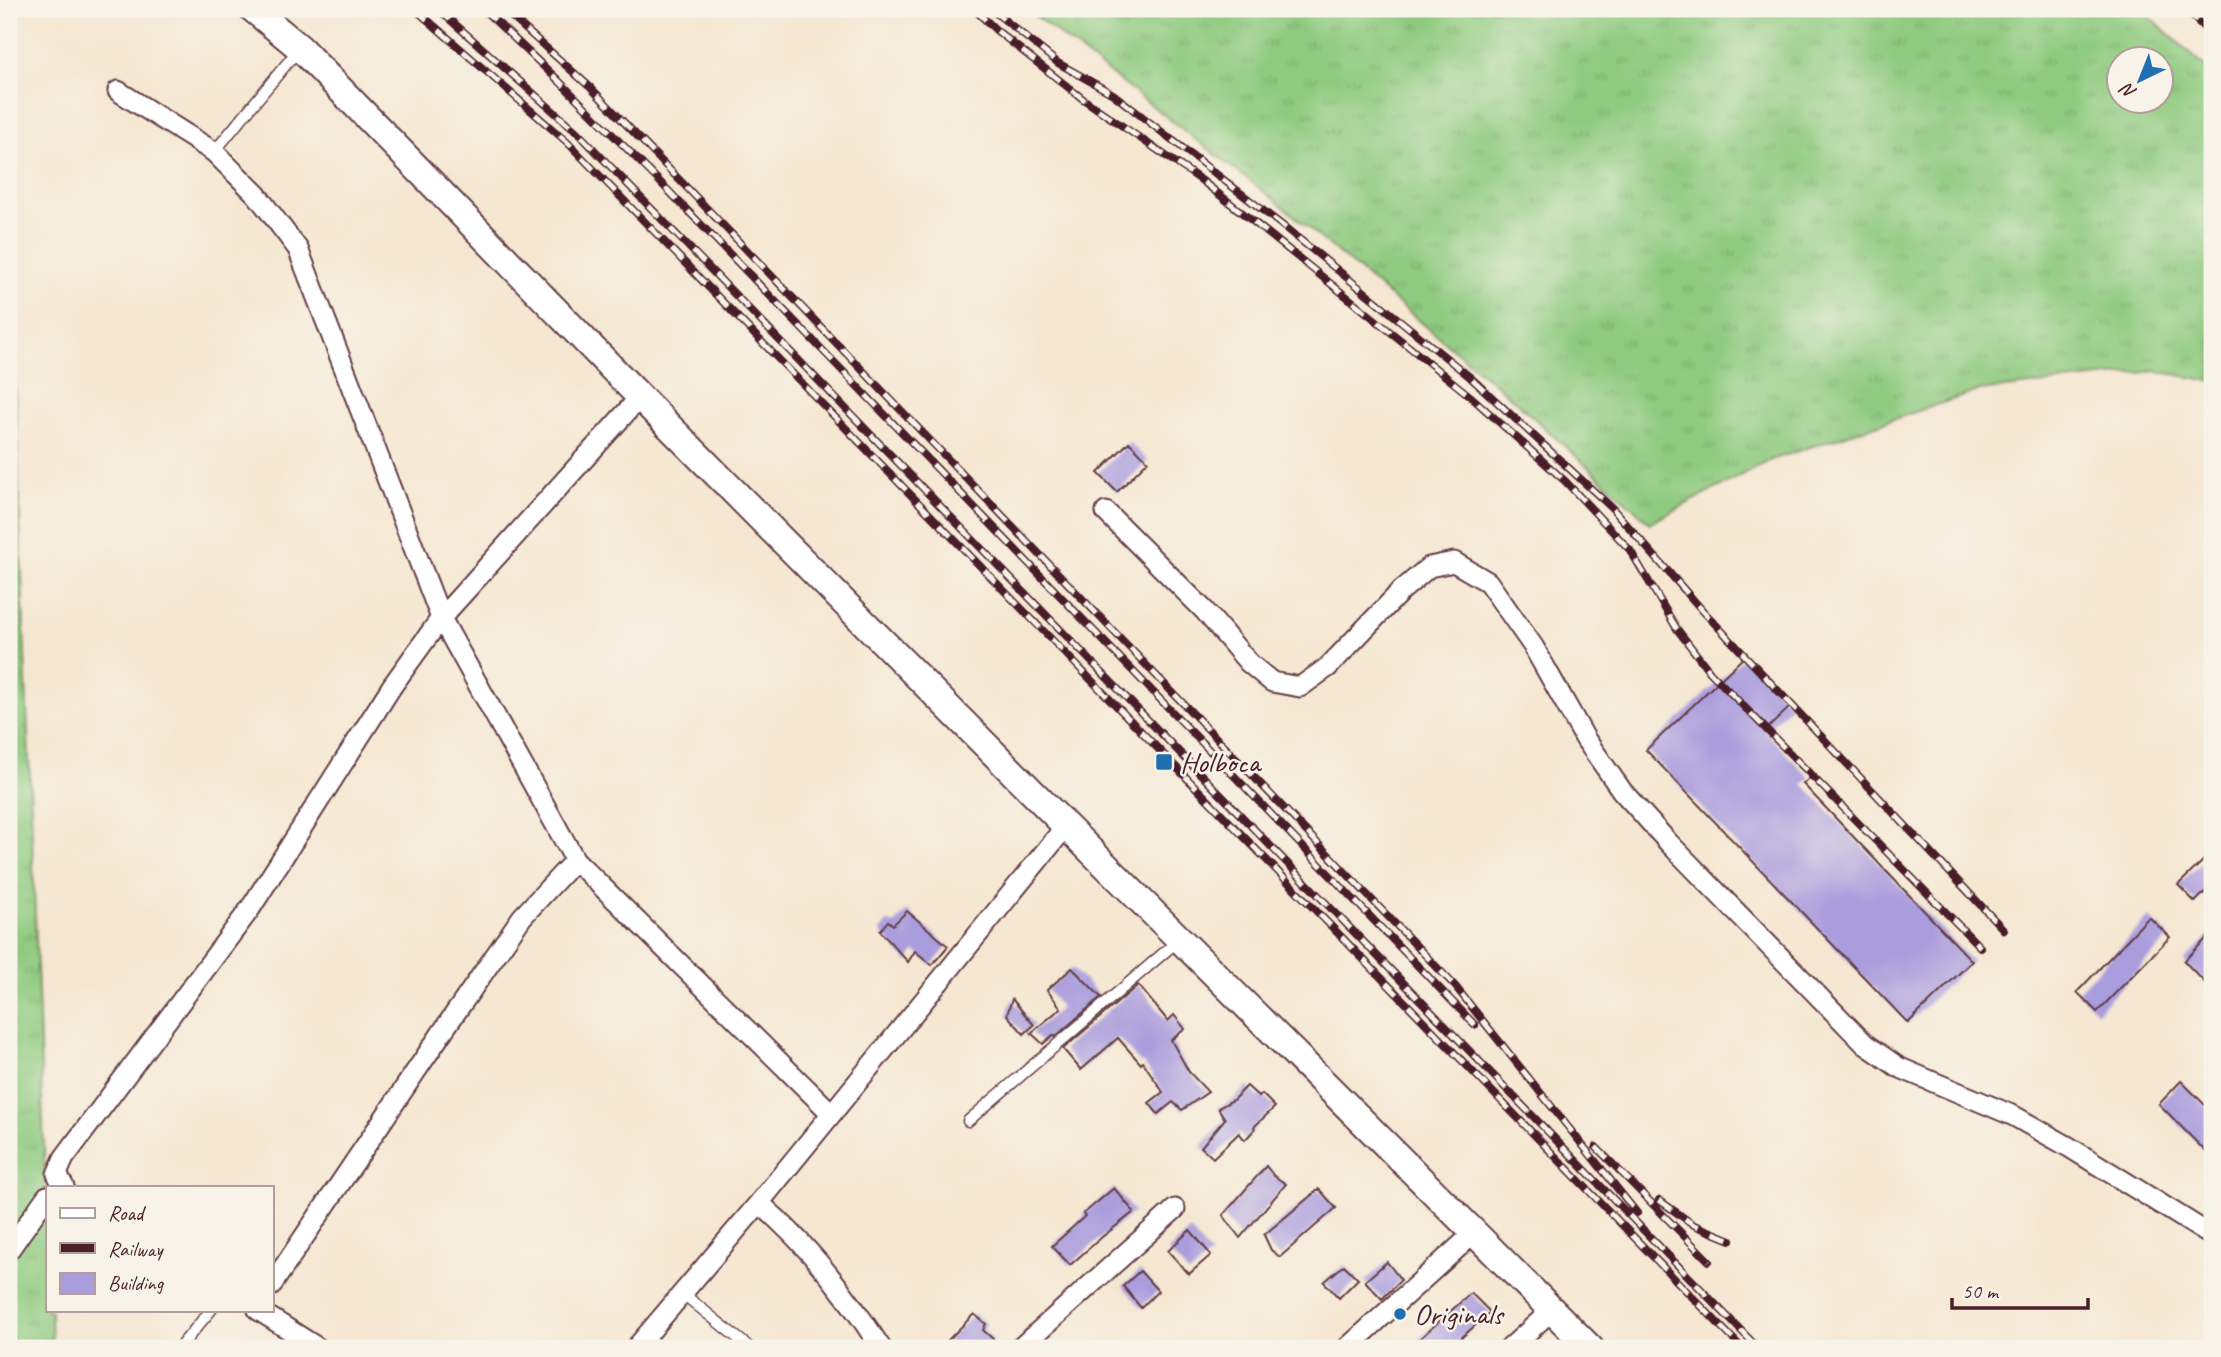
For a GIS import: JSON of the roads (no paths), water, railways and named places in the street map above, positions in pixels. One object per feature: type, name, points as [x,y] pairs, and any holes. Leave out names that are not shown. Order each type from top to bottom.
[{"type":"main road","points":[[253,9],[300,48],[640,397],[1590,1348]]},
{"type":"street","points":[[118,90],[214,152],[257,195],[298,249],[441,618],[575,860],[831,1113]]},
{"type":"street","points":[[56,1186],[58,1169],[64,1158],[250,909],[392,686],[441,618],[640,397]]},
{"type":"street","points":[[1106,513],[1204,610],[1250,663],[1272,682],[1300,687],[1328,667],[1401,590],[1429,567],[1454,562],[1488,582],[1532,646],[1586,740],[1622,791],[1669,843],[1865,1044],[1898,1067],[2014,1116],[2212,1236]]},
{"type":"street","points":[[636,1348],[759,1203],[1066,826]]},
{"type":"street","points":[[273,1283],[522,917],[575,860]]},
{"type":"street","points":[[9,1250],[46,1201]]},
{"type":"street","points":[[759,1203],[779,1219],[828,1273],[881,1348]]},
{"type":"street","points":[[1020,1348],[1175,1209]]},
{"type":"street","points":[[1347,1348],[1474,1234]]},
{"type":"street","points":[[1510,1348],[1552,1310]]},
{"type":"street","points":[[261,1312],[318,1348]]},
{"type":"lane","points":[[214,152],[300,48]]},
{"type":"lane","points":[[968,1121],[1180,939]]},
{"type":"lane","points":[[682,1293],[750,1348]]},
{"type":"lane","points":[[179,1348],[209,1312]]},
{"type":"railway","points":[[415,9],[567,142],[1742,1348]]},
{"type":"railway","points":[[438,9],[577,132],[1758,1348]]},
{"type":"railway","points":[[483,9],[659,181],[1475,1025]]},
{"type":"railway","points":[[503,9],[591,88],[1455,986],[1637,1213]]},
{"type":"railway","points":[[974,9],[996,30],[1083,99],[1201,180],[1274,238],[1470,396],[1565,481],[1630,550],[1677,629],[1710,672],[1980,947]]},
{"type":"railway","points":[[991,9],[1058,63],[1113,94],[1283,226],[1470,377],[1612,508],[1703,611],[2004,930]]},
{"type":"railway","points":[[2186,9],[2212,36]]},
{"type":"railway","points":[[1596,1147],[1709,1261]]},
{"type":"railway","points":[[1659,1200],[1694,1225],[1731,1240]]},
{"type":"place","name":"Holboca","points":[[1164,762]]},
{"type":"place","name":"Originals","points":[[1400,1314]]}]
